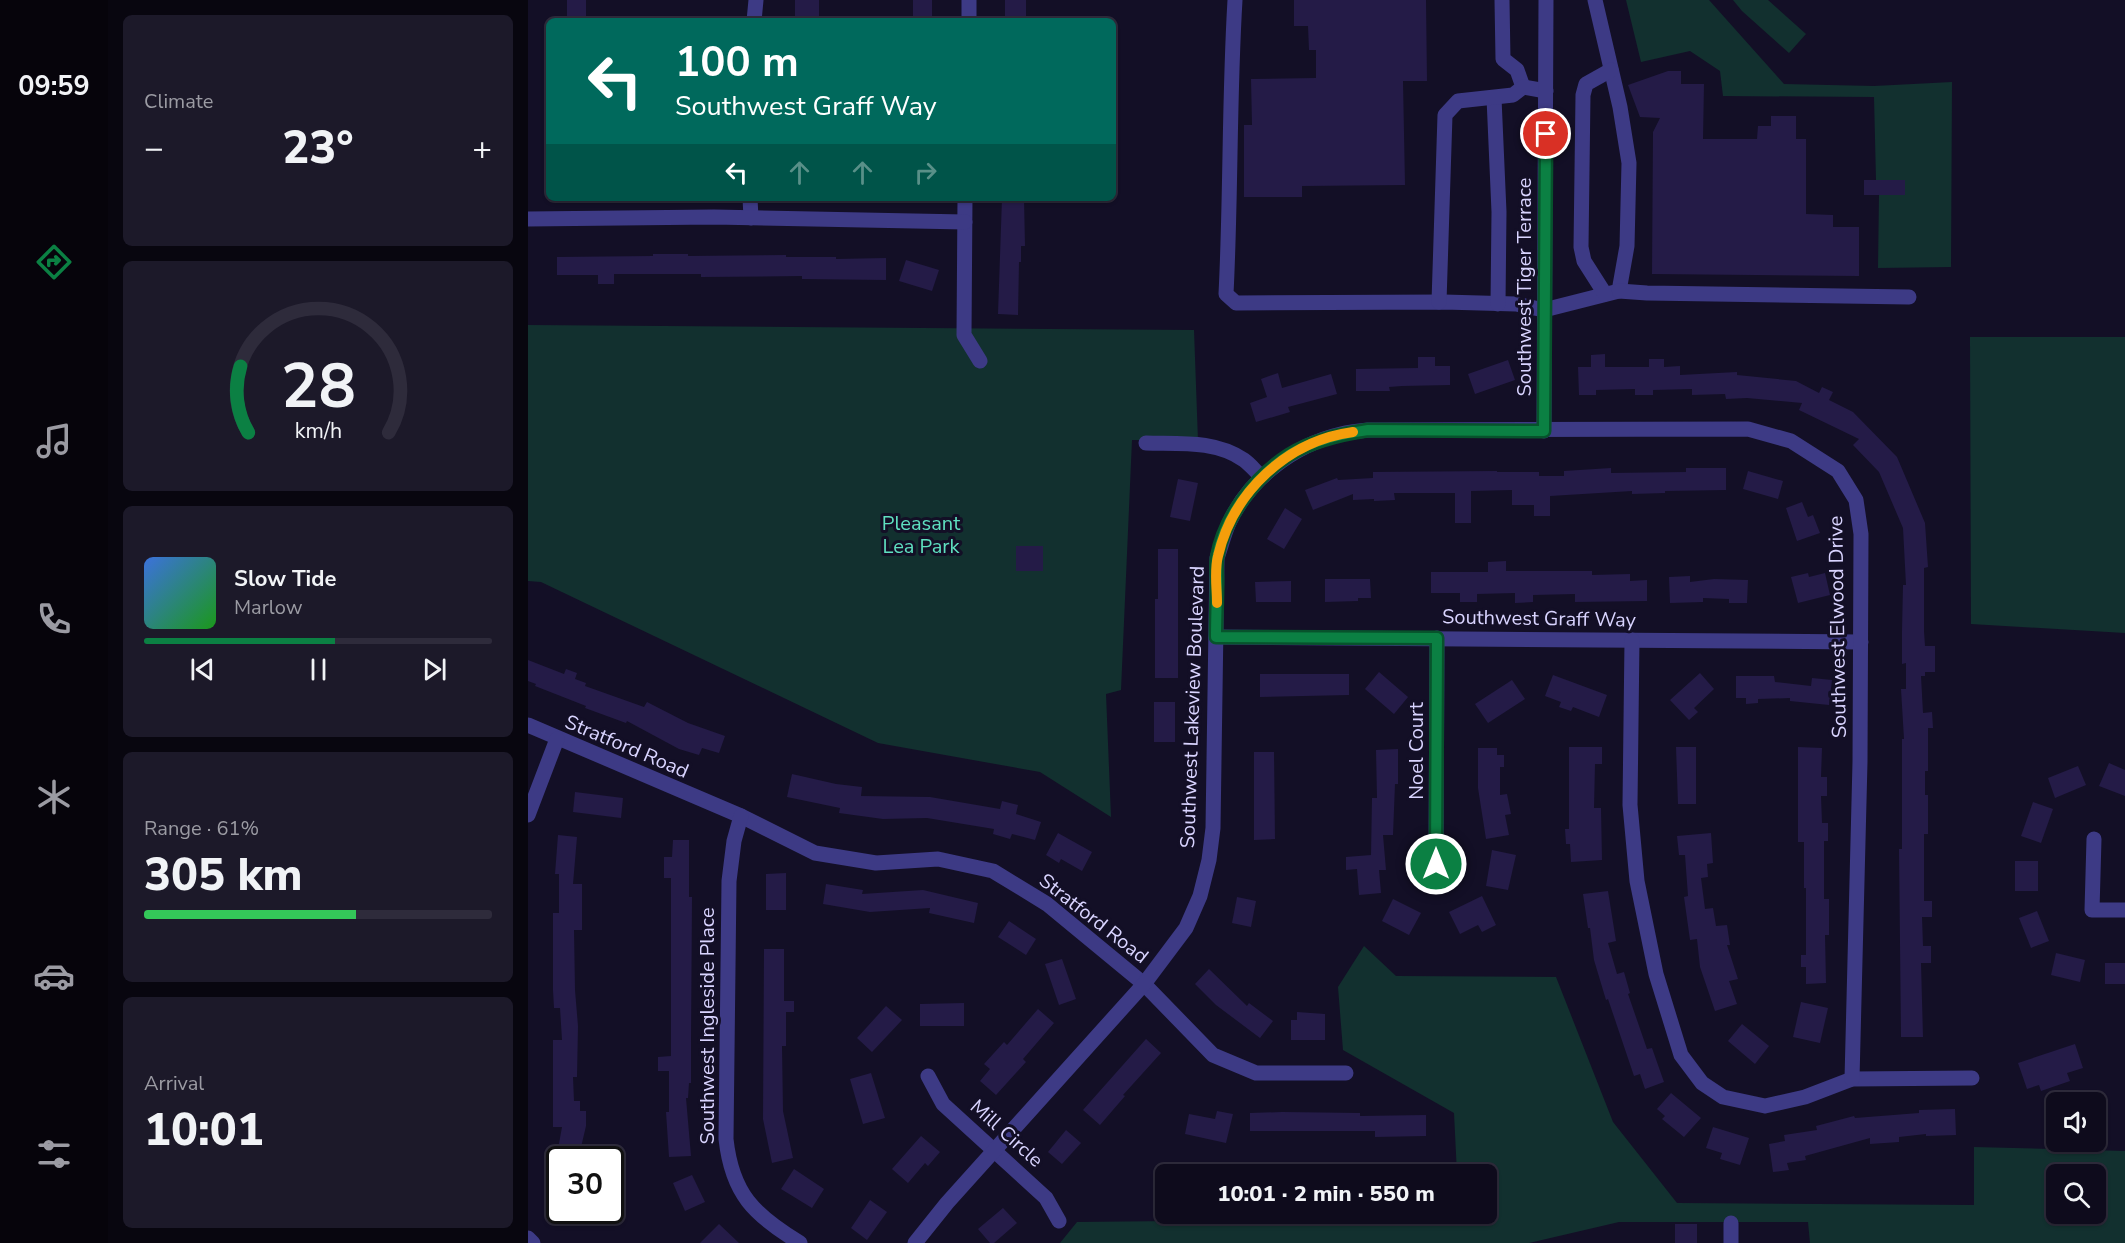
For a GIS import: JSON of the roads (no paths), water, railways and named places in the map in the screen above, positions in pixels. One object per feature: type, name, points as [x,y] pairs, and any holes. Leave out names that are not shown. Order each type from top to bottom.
[{"type":"street","points":[[754,18],[756,0]]},
{"type":"street","points":[[969,0],[969,18]]},
{"type":"street","points":[[1235,0],[1230,72],[1226,294],[1236,303],[1439,302],[1516,304],[1544,310],[1612,293],[1909,297]]},
{"type":"street","points":[[1502,0],[1503,59],[1517,70],[1523,87]]},
{"type":"street","name":"Southwest Tiger Terrace","points":[[1544,431],[1546,0]]},
{"type":"street","points":[[1595,0],[1629,163],[1627,246],[1612,293]]},
{"type":"street","points":[[1611,70],[1586,84],[1583,95],[1581,247],[1584,261],[1612,293]]},
{"type":"street","points":[[1439,302],[1445,115],[1458,101],[1513,95],[1523,87],[1546,91]]},
{"type":"street","points":[[1494,98],[1499,212],[1498,304]]},
{"type":"street","points":[[750,201],[751,218]]},
{"type":"street","points":[[965,201],[964,335],[980,361]]},
{"type":"street","points":[[528,219],[751,218],[965,222]]},
{"type":"street","name":"Southwest Elwood Drive","points":[[1262,477],[1290,454],[1316,442],[1341,434],[1368,430],[1748,429],[1791,441],[1838,471],[1856,500],[1861,534],[1852,1079]]},
{"type":"street","points":[[1146,443],[1204,444],[1224,450],[1244,460],[1262,477]]},
{"type":"street","name":"Southwest Lakeview Boulevard","points":[[915,1243],[947,1203],[1144,984],[1186,928],[1200,896],[1209,860],[1213,828],[1217,558],[1229,523],[1245,497],[1262,477]]},
{"type":"street","name":"Southwest Graff Way","points":[[1216,637],[1861,642]]},
{"type":"street","name":"Noel Court","points":[[1436,864],[1437,638]]},
{"type":"street","points":[[1632,640],[1630,805],[1637,881],[1656,974],[1681,1055],[1702,1083],[1723,1097],[1766,1106],[1805,1097],[1852,1079],[1972,1078]]},
{"type":"street","name":"Stratford Road","points":[[528,726],[741,816],[815,853],[876,863],[938,859],[993,871],[1047,904],[1144,984],[1213,1055],[1256,1073],[1346,1073]]},
{"type":"street","points":[[528,815],[556,739]]},
{"type":"street","name":"Southwest Ingleside Place","points":[[741,816],[734,841],[729,881],[726,1139],[728,1157],[739,1190],[753,1208],[770,1225],[800,1243]]},
{"type":"street","points":[[2094,839],[2092,910],[2125,910]]},
{"type":"street","name":"Mill Circle","points":[[928,1076],[943,1104],[1046,1198],[1059,1221]]},
{"type":"street","points":[[1731,1223],[1731,1243]]},
{"type":"street","points":[[528,1238],[533,1243]]},
{"type":"park label","name":"Pleasant Lea Park","points":[[921,534]]}]
